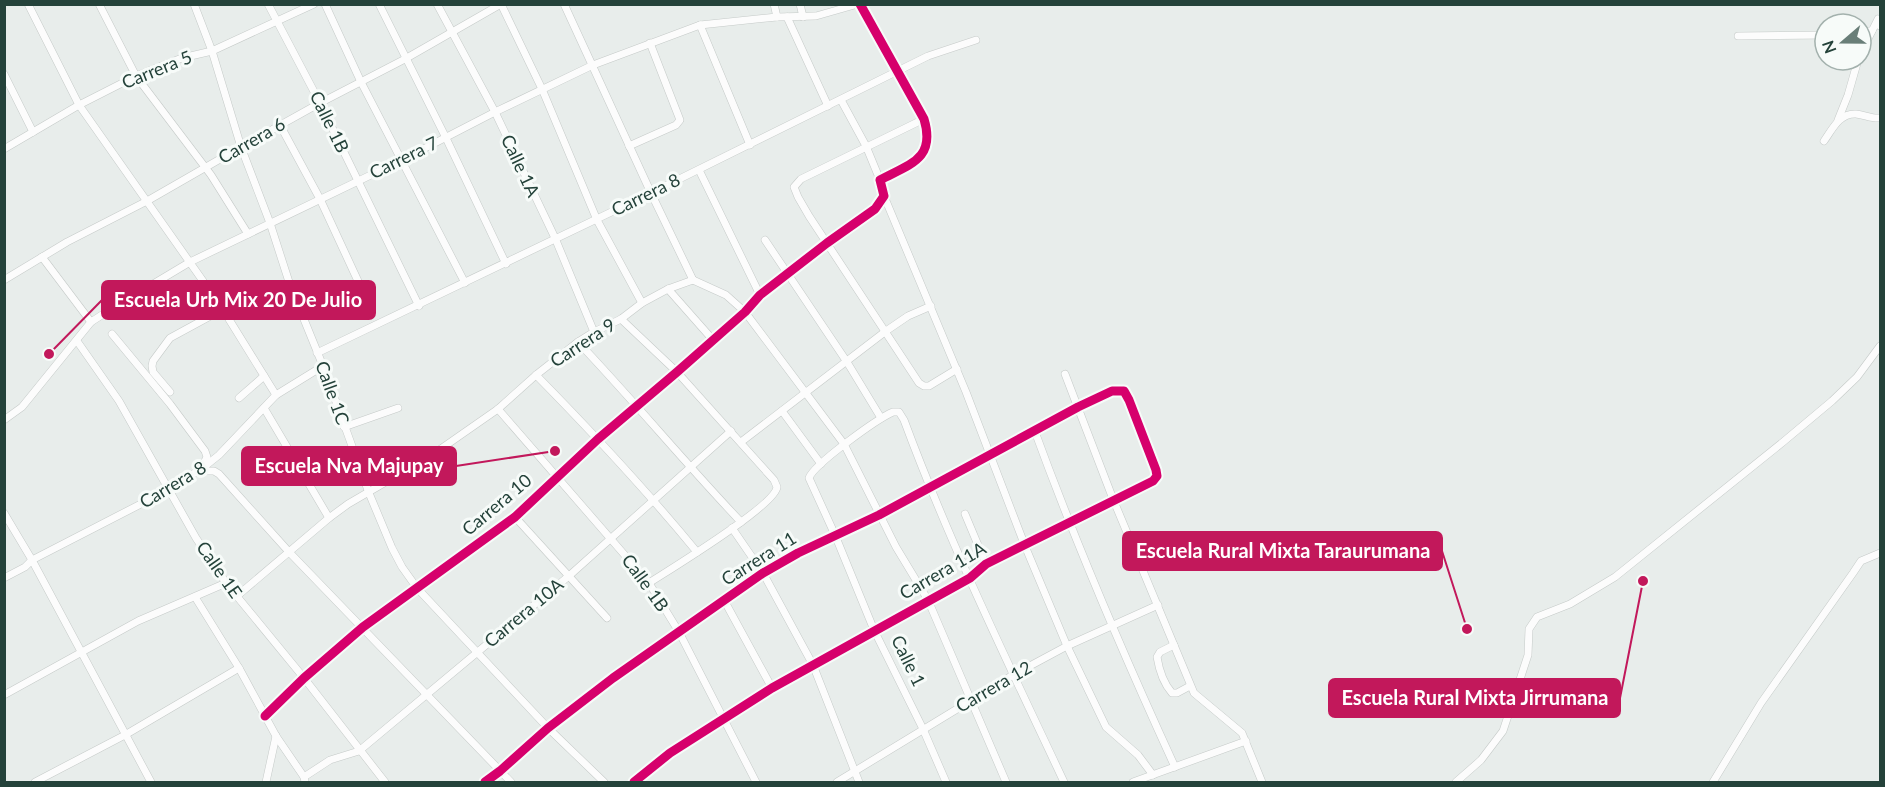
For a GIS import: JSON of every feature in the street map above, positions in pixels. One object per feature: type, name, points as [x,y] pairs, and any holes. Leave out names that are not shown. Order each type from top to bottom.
[{"type":"street","points":[[28,4],[79,105],[222,308],[276,395]]},
{"type":"street","points":[[99,4],[136,76],[206,168],[248,234]]},
{"type":"street","name":"Calle 1C","points":[[194,4],[212,51],[241,147],[270,223],[290,285],[392,548],[417,588],[604,783]]},
{"type":"street","name":"Calle 1B","points":[[268,4],[320,103],[419,306]]},
{"type":"street","name":"Carrera 5","points":[[4,149],[79,105],[136,76],[182,58],[212,51],[315,4]]},
{"type":"street","points":[[325,4],[361,82],[465,283]]},
{"type":"street","points":[[379,4],[506,264]]},
{"type":"street","name":"Calle 1A","points":[[437,4],[495,112],[555,238],[594,332]]},
{"type":"street","points":[[501,4],[542,89],[597,220],[642,303]]},
{"type":"street","name":"Carrera 6","points":[[4,280],[65,243],[147,201],[280,124],[405,59],[501,4]]},
{"type":"street","points":[[564,4],[693,280],[726,295],[745,312],[844,444],[879,514],[928,600],[1006,783]]},
{"type":"street","points":[[774,4],[777,17]]},
{"type":"street","points":[[800,4],[804,17]]},
{"type":"street","points":[[859,4],[899,72],[924,119],[928,133],[921,156],[880,180]]},
{"type":"street","name":"Carrera 7","points":[[4,420],[22,407],[94,320],[108,311],[190,262],[402,160],[542,89],[593,65],[700,25],[777,17],[804,17],[825,14],[859,4]]},
{"type":"street","points":[[787,17],[828,106]]},
{"type":"street","points":[[1873,29],[1878,19],[1881,26]]},
{"type":"street","points":[[700,25],[750,145]]},
{"type":"street","points":[[1738,36],[1813,34]]},
{"type":"street","name":"Carrera 8","points":[[317,353],[651,194],[928,56],[976,40]]},
{"type":"street","points":[[629,146],[676,125],[680,120],[650,43]]},
{"type":"street","points":[[1824,141],[1838,120],[1855,72]]},
{"type":"street","points":[[4,74],[33,132]]},
{"type":"street","points":[[841,99],[866,146],[884,196],[957,369],[1025,546],[1067,646],[1106,726],[1138,755],[1153,775]]},
{"type":"street","points":[[1838,120],[1856,114],[1881,118]]},
{"type":"street","points":[[924,119],[797,182],[794,187],[827,243],[922,386],[929,386],[957,369]]},
{"type":"street","points":[[280,124],[320,200],[364,294]]},
{"type":"street","points":[[699,170],[760,295]]},
{"type":"street","name":"Carrera 10","points":[[265,716],[304,678],[363,627],[515,517],[598,439],[745,312],[760,295],[875,209],[884,196]]},
{"type":"street","points":[[765,240],[847,362],[881,418]]},
{"type":"street","points":[[42,257],[94,320]]},
{"type":"street","name":"Carrera 9","points":[[237,596],[329,518],[432,455],[498,409],[578,342],[621,319],[642,303],[668,289],[693,280]]},
{"type":"street","points":[[170,392],[153,372],[152,366],[153,361],[173,336],[260,289]]},
{"type":"street","points":[[668,289],[713,340]]},
{"type":"street","points":[[741,442],[886,331],[913,313],[931,306]]},
{"type":"street","points":[[621,319],[677,372],[774,480],[778,490],[741,522],[649,583]]},
{"type":"street","points":[[112,334],[170,404],[205,451],[207,456],[203,465],[206,466],[207,471],[219,474],[290,553],[511,783]]},
{"type":"street","name":"Calle 1E","points":[[77,341],[120,400],[168,490],[226,583],[304,678],[385,783]]},
{"type":"street","points":[[578,342],[637,405],[690,469],[741,522]]},
{"type":"street","points":[[1461,781],[1481,760],[1503,731],[1528,655],[1529,628],[1537,617],[1570,604],[1615,577],[1832,401],[1857,377],[1881,346]]},
{"type":"street","name":"Carrera 8","points":[[4,578],[25,567],[32,560],[168,490],[206,466],[276,395],[323,366]]},
{"type":"street","points":[[1065,374],[1113,499],[1190,686],[1199,699],[1236,727],[1246,741],[1262,783]]},
{"type":"street","points":[[536,375],[598,439],[697,552]]},
{"type":"street","points":[[239,398],[264,376]]},
{"type":"street","name":"Carrera 11A","points":[[634,783],[670,753],[772,687],[970,578],[986,564],[1153,481],[1156,470],[1124,391],[1112,391],[1078,407]]},
{"type":"street","name":"Carrera 11","points":[[485,783],[549,728],[613,678],[763,573],[798,553],[930,488],[1034,429],[1078,407]]},
{"type":"street","points":[[264,408],[329,518]]},
{"type":"street","points":[[344,427],[398,408]]},
{"type":"street","name":"Calle 1B","points":[[498,409],[649,583],[679,632],[756,783]]},
{"type":"street","points":[[782,411],[821,464],[844,444],[881,418],[893,412],[901,414],[930,488],[1064,783]]},
{"type":"street","points":[[1034,429],[1068,523],[1175,767]]},
{"type":"street","name":"Carrera 10A","points":[[305,780],[330,760],[359,751],[427,696],[570,575],[731,431]]},
{"type":"street","name":"Calle 1","points":[[821,464],[809,475],[813,488],[874,630],[923,729],[945,783]]},
{"type":"street","points":[[4,513],[32,560],[151,783]]},
{"type":"street","points":[[965,514],[986,564]]},
{"type":"street","points":[[515,517],[607,618]]},
{"type":"street","points":[[732,528],[763,573],[813,665],[859,783]]},
{"type":"street","points":[[1713,783],[1761,703],[1858,565],[1867,558],[1881,553]]},
{"type":"street","points":[[4,695],[138,621],[226,583]]},
{"type":"street","points":[[195,597],[239,668],[276,736],[305,780]]},
{"type":"street","points":[[724,600],[772,687]]},
{"type":"street","name":"Carrera 12","points":[[837,783],[1013,675],[1067,646],[1158,605]]},
{"type":"street","points":[[1174,645],[1160,652],[1157,657],[1159,666],[1172,693],[1177,693],[1190,686]]},
{"type":"street","points":[[36,783],[125,735],[239,668]]},
{"type":"street","points":[[266,783],[276,736]]},
{"type":"street","points":[[1133,783],[1246,741]]},
{"type":"cycle path","points":[[265,716],[304,678],[363,627],[515,517],[598,439],[745,312],[760,295],[875,209],[884,196],[880,180],[918,158],[926,143],[927,132],[924,119],[860,4]]},
{"type":"cycle path","points":[[485,782],[548,728],[613,678],[763,573],[798,553],[879,515],[1078,407],[1112,391],[1124,391],[1156,470],[1157,476],[1153,481],[986,564],[970,578],[772,688],[670,753],[634,782]]},
{"type":"place","name":"Escuela Urb Mix 20 De Julio","points":[[49,354]]},
{"type":"place","name":"Escuela Nva Majupay","points":[[555,451]]},
{"type":"place","name":"Escuela Rural Mixta Jirrumana","points":[[1643,581]]},
{"type":"place","name":"Escuela Rural Mixta Taraurumana","points":[[1467,629]]}]
